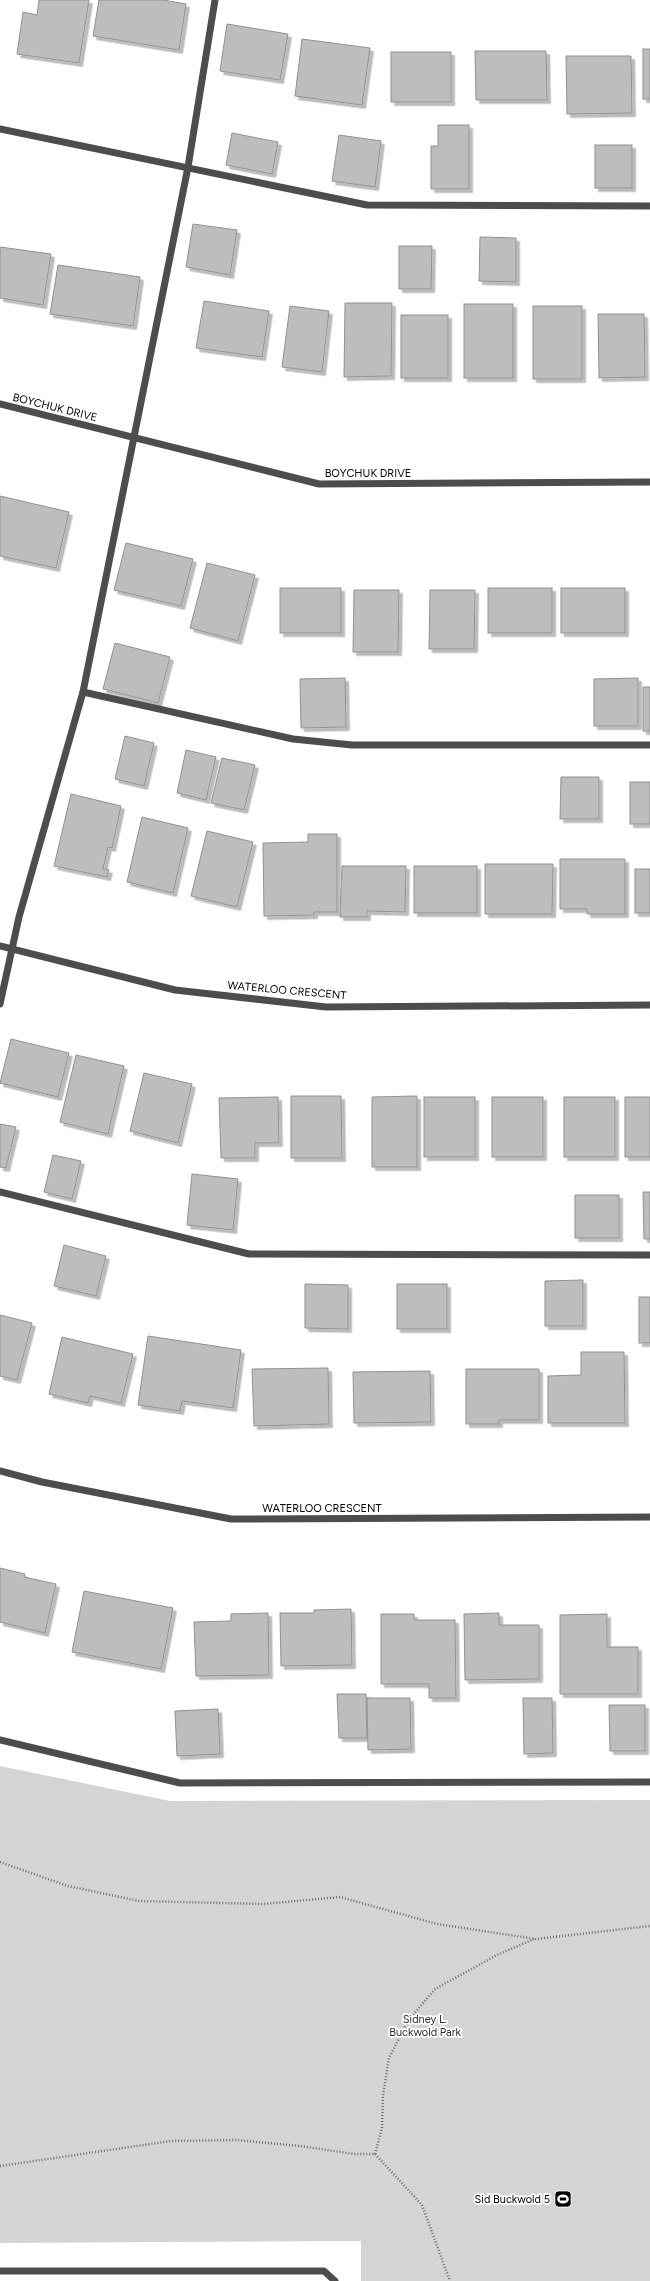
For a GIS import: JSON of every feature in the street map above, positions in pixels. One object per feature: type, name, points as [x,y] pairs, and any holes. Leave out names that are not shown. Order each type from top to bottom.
[{"type":"street","points":[[0,1004],[12,949],[83,692],[188,167],[215,0]]},
{"type":"street","points":[[0,129],[367,205],[650,206]]},
{"type":"street","name":"BOYCHUK DRIVE","points":[[0,404],[319,484],[650,482]]},
{"type":"street","points":[[83,692],[293,739],[352,746],[650,745]]},
{"type":"street","name":"WATERLOO CRESCENT","points":[[0,946],[175,990],[326,1007],[650,1005]]},
{"type":"street","points":[[0,1192],[249,1254],[650,1254]]},
{"type":"street","name":"WATERLOO CRESCENT","points":[[0,1470],[42,1482],[231,1519],[650,1517]]},
{"type":"street","points":[[0,1740],[180,1783],[650,1782]]},
{"type":"street","points":[[0,2271],[324,2271],[335,2281]]},
{"type":"path","points":[[0,1862],[68,1886],[139,1900],[263,1904],[340,1897],[437,1924],[536,1939],[650,1926]]},
{"type":"path","points":[[375,2154],[382,2128],[383,2095],[389,2058],[408,2021],[435,1989],[497,1955],[536,1939]]},
{"type":"path","points":[[0,2166],[171,2141],[236,2140],[300,2146],[354,2154],[375,2154],[422,2205],[450,2281]]},
{"type":"green space","name":"Sidney L. Buckwold Park","points":[[0,1766],[170,1801],[650,1800],[650,2281],[361,2281],[361,2241],[0,2243]]},
{"type":"building","points":[[39,0],[89,0],[79,63],[17,54],[23,12],[37,15]]},
{"type":"building","points":[[99,0],[163,0],[186,4],[179,50],[93,36]]},
{"type":"building","points":[[227,24],[288,34],[280,80],[220,71]]},
{"type":"building","points":[[302,39],[370,48],[362,105],[295,96]]},
{"type":"building","points":[[643,49],[650,49],[650,99],[643,99]]},
{"type":"building","points":[[475,51],[546,51],[547,100],[476,100]]},
{"type":"building","points":[[391,52],[451,52],[451,102],[391,102]]},
{"type":"building","points":[[566,56],[631,56],[632,113],[567,114]]},
{"type":"building","points":[[438,125],[469,125],[469,189],[431,189],[431,146],[438,146]]},
{"type":"building","points":[[232,133],[278,142],[272,174],[226,165]]},
{"type":"building","points":[[339,135],[381,141],[375,187],[332,181]]},
{"type":"building","points":[[595,145],[632,145],[632,188],[595,188]]},
{"type":"building","points":[[193,224],[237,230],[230,275],[186,267]]},
{"type":"building","points":[[480,237],[516,238],[516,282],[479,281]]},
{"type":"building","points":[[399,246],[432,246],[431,289],[399,289]]},
{"type":"building","points":[[0,247],[51,254],[43,305],[0,298]]},
{"type":"building","points":[[58,265],[140,277],[133,326],[50,314]]},
{"type":"building","points":[[204,301],[269,311],[262,357],[196,348]]},
{"type":"building","points":[[345,303],[392,303],[391,376],[344,377]]},
{"type":"building","points":[[464,304],[513,304],[513,378],[464,378]]},
{"type":"building","points":[[290,306],[329,311],[322,372],[282,367]]},
{"type":"building","points":[[533,306],[582,306],[582,379],[533,379]]},
{"type":"building","points":[[598,314],[644,314],[645,377],[599,378]]},
{"type":"building","points":[[401,315],[448,315],[448,378],[401,378]]},
{"type":"building","points":[[0,496],[69,512],[56,568],[0,556]]},
{"type":"building","points":[[126,543],[193,559],[181,606],[114,590]]},
{"type":"building","points":[[207,563],[255,575],[238,641],[190,628]]},
{"type":"building","points":[[280,588],[341,588],[341,633],[280,633]]},
{"type":"building","points":[[488,588],[552,588],[552,633],[488,633]]},
{"type":"building","points":[[561,588],[625,588],[625,633],[561,633]]},
{"type":"building","points":[[354,590],[399,590],[398,652],[353,652]]},
{"type":"building","points":[[430,590],[475,590],[474,649],[429,649]]},
{"type":"building","points":[[115,643],[170,657],[158,703],[103,689]]},
{"type":"building","points":[[345,678],[346,727],[301,728],[300,679]]},
{"type":"building","points":[[638,678],[638,726],[594,726],[594,679]]},
{"type":"building","points":[[643,687],[650,687],[650,731],[643,731]]},
{"type":"building","points":[[125,736],[154,743],[144,786],[115,779]]},
{"type":"building","points":[[186,750],[216,757],[206,800],[177,793]]},
{"type":"building","points":[[222,758],[255,765],[244,810],[211,803]]},
{"type":"building","points":[[561,777],[599,777],[599,819],[560,819]]},
{"type":"building","points":[[630,782],[650,782],[650,824],[630,824]]},
{"type":"building","points":[[71,794],[121,806],[112,848],[108,847],[103,869],[109,870],[107,877],[54,866]]},
{"type":"building","points":[[142,817],[188,828],[173,893],[127,882]]},
{"type":"building","points":[[207,831],[253,842],[237,907],[191,896]]},
{"type":"building","points":[[308,834],[337,834],[337,912],[314,912],[314,915],[264,916],[263,843],[308,842]]},
{"type":"building","points":[[560,859],[625,859],[625,914],[587,914],[587,909],[560,909]]},
{"type":"building","points":[[485,864],[553,864],[552,914],[485,914]]},
{"type":"building","points":[[342,866],[406,866],[405,912],[367,911],[367,917],[340,917]]},
{"type":"building","points":[[414,866],[477,866],[477,913],[414,913]]},
{"type":"building","points":[[635,869],[650,869],[650,913],[635,913]]},
{"type":"building","points":[[11,1039],[69,1053],[58,1097],[0,1083]]},
{"type":"building","points":[[76,1055],[124,1066],[108,1134],[60,1122]]},
{"type":"building","points":[[144,1073],[192,1084],[178,1143],[130,1131]]},
{"type":"building","points":[[291,1096],[341,1096],[342,1158],[291,1158]]},
{"type":"building","points":[[417,1096],[417,1167],[372,1167],[372,1097]]},
{"type":"building","points":[[278,1097],[279,1143],[255,1143],[255,1158],[221,1158],[219,1098]]},
{"type":"building","points":[[424,1097],[475,1097],[475,1157],[424,1157]]},
{"type":"building","points":[[492,1097],[543,1097],[543,1157],[492,1157]]},
{"type":"building","points":[[564,1097],[615,1097],[615,1157],[564,1157]]},
{"type":"building","points":[[625,1097],[650,1097],[650,1157],[625,1157]]},
{"type":"building","points":[[0,1124],[16,1127],[6,1168],[0,1167]]},
{"type":"building","points":[[53,1155],[81,1161],[72,1199],[44,1192]]},
{"type":"building","points":[[192,1174],[238,1179],[233,1230],[187,1225]]},
{"type":"building","points":[[643,1192],[650,1192],[650,1239],[644,1239]]},
{"type":"building","points":[[575,1195],[619,1195],[619,1238],[575,1238]]},
{"type":"building","points":[[64,1245],[106,1256],[96,1296],[54,1286]]},
{"type":"building","points":[[583,1280],[583,1326],[545,1326],[545,1281]]},
{"type":"building","points":[[305,1284],[348,1285],[348,1329],[305,1328]]},
{"type":"building","points":[[397,1284],[447,1284],[447,1329],[397,1329]]},
{"type":"building","points":[[639,1297],[650,1297],[650,1343],[639,1343]]},
{"type":"building","points":[[0,1315],[32,1323],[17,1380],[0,1376]]},
{"type":"building","points":[[148,1336],[241,1350],[233,1408],[182,1401],[180,1411],[138,1405]]},
{"type":"building","points":[[62,1337],[133,1354],[121,1403],[90,1396],[88,1403],[49,1394]]},
{"type":"building","points":[[581,1352],[624,1352],[625,1423],[548,1423],[548,1376],[581,1375]]},
{"type":"building","points":[[328,1368],[329,1424],[254,1426],[252,1369]]},
{"type":"building","points":[[466,1369],[539,1369],[539,1420],[499,1420],[499,1424],[466,1424]]},
{"type":"building","points":[[430,1371],[431,1422],[354,1423],[353,1372]]},
{"type":"building","points":[[0,1568],[25,1574],[24,1577],[56,1584],[45,1633],[0,1622]]},
{"type":"building","points":[[84,1591],[173,1608],[161,1669],[72,1652]]},
{"type":"building","points":[[351,1609],[352,1665],[281,1666],[280,1613],[314,1613],[314,1610]]},
{"type":"building","points":[[268,1613],[269,1675],[196,1676],[194,1622],[231,1621],[231,1614]]},
{"type":"building","points":[[499,1613],[499,1625],[539,1625],[539,1679],[465,1680],[464,1614]]},
{"type":"building","points":[[381,1614],[414,1614],[414,1620],[455,1620],[456,1698],[429,1698],[429,1684],[381,1684]]},
{"type":"building","points":[[607,1614],[607,1647],[638,1647],[638,1694],[560,1694],[560,1615]]},
{"type":"building","points":[[337,1694],[366,1694],[367,1738],[339,1738]]},
{"type":"building","points":[[367,1698],[410,1698],[411,1749],[368,1750]]},
{"type":"building","points":[[523,1698],[552,1698],[553,1753],[524,1754]]},
{"type":"building","points":[[609,1705],[645,1705],[645,1751],[610,1751]]},
{"type":"building","points":[[218,1709],[220,1754],[177,1756],[175,1711]]},
{"type":"place","name":"Sid Buckwold 5","points":[[563,2199]]}]
